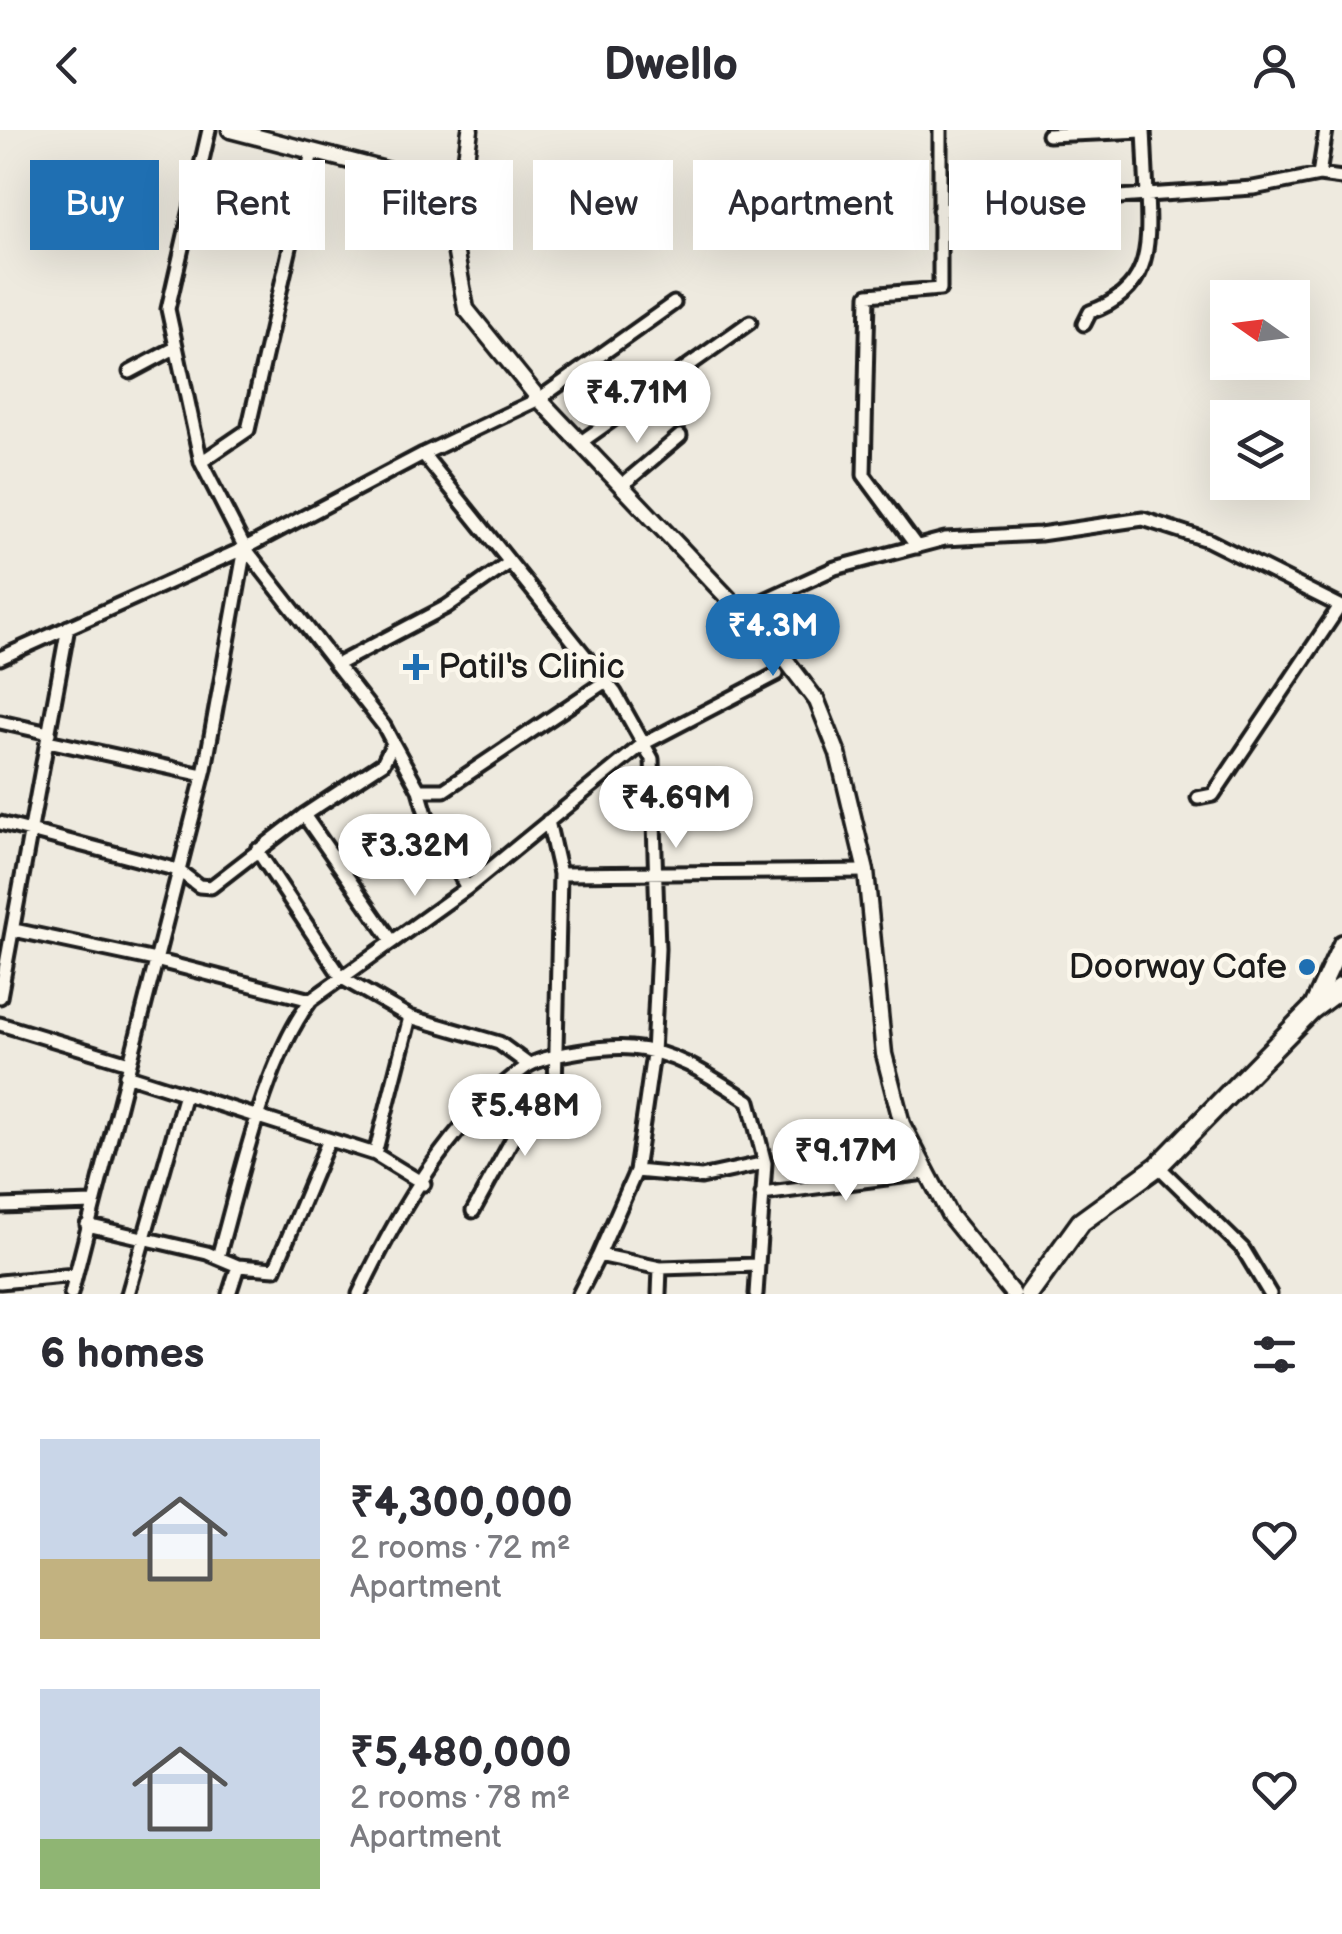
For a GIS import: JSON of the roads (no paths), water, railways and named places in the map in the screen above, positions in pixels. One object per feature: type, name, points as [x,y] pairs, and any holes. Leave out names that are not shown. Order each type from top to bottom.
[{"type":"main road","points":[[1311,1010],[1342,943]]},
{"type":"main road","points":[[1030,1294],[1080,1222],[1158,1166],[1311,1010],[1342,987]]},
{"type":"street","points":[[209,130],[168,309],[201,462],[244,548],[393,743],[467,888]]},
{"type":"street","points":[[230,130],[345,160]]},
{"type":"street","points":[[464,160],[470,130]]},
{"type":"street","points":[[917,546],[864,475],[868,295],[940,289],[940,130]]},
{"type":"street","points":[[1048,135],[1144,130],[1149,242],[1145,260],[1120,302],[1090,312],[1084,324]]},
{"type":"street","points":[[1319,176],[1326,130]]},
{"type":"street","points":[[201,462],[248,430],[312,152]]},
{"type":"street","points":[[939,210],[1253,188],[1319,176],[1342,178]]},
{"type":"street","points":[[455,250],[466,310],[540,400],[782,655],[823,714],[866,871],[890,1090],[925,1173],[950,1216],[1013,1294]]},
{"type":"street","points":[[0,658],[244,548],[422,454],[540,400],[674,303]]},
{"type":"street","points":[[581,442],[750,322]]},
{"type":"street","points":[[130,372],[175,348]]},
{"type":"street","points":[[622,486],[680,436]]},
{"type":"street","points":[[422,454],[606,682],[652,759],[658,948],[654,1054],[636,1171],[579,1294]]},
{"type":"street","points":[[741,611],[835,568],[945,539],[1040,534],[1143,519],[1208,540],[1341,607],[1213,795],[1198,798]]},
{"type":"street","points":[[70,1294],[203,776],[244,548]]},
{"type":"street","points":[[336,665],[446,606],[509,563]]},
{"type":"street","points":[[0,997],[68,627]]},
{"type":"street","points":[[218,1258],[259,1116],[298,1018],[311,1000],[467,888],[644,744],[777,674]]},
{"type":"street","points":[[419,790],[444,790],[606,682]]},
{"type":"street","points":[[0,722],[203,776]]},
{"type":"street","points":[[0,823],[178,870],[199,886],[211,887],[304,815],[383,763],[393,743]]},
{"type":"street","points":[[304,815],[392,941]]},
{"type":"street","points":[[548,821],[560,874],[556,1092]]},
{"type":"street","points":[[257,850],[342,978],[410,1017],[499,1043],[529,1065]]},
{"type":"street","points":[[560,874],[656,870],[866,871]]},
{"type":"street","points":[[14,930],[156,960],[311,1000]]},
{"type":"street","points":[[375,1154],[410,1017]]},
{"type":"street","points":[[0,1024],[185,1094],[375,1154],[424,1184]]},
{"type":"street","points":[[358,1294],[383,1244],[466,1120],[529,1065],[632,1048],[694,1066],[749,1100],[764,1163],[756,1294]]},
{"type":"street","points":[[513,1079],[573,1097]]},
{"type":"street","points":[[472,1211],[540,1087]]},
{"type":"street","points":[[128,1294],[185,1094]]},
{"type":"street","points":[[88,1225],[238,1266],[275,1269],[328,1142]]},
{"type":"street","points":[[636,1171],[700,1177],[764,1163]]},
{"type":"street","points":[[1158,1166],[1243,1249],[1264,1291]]},
{"type":"street","points":[[762,1194],[925,1173]]},
{"type":"street","points":[[0,1206],[93,1203]]},
{"type":"street","points":[[599,1256],[660,1268],[758,1265]]},
{"type":"street","points":[[230,1294],[238,1266]]},
{"type":"street","points":[[659,1294],[660,1268]]},
{"type":"street","points":[[0,1282],[75,1276]]},
{"type":"place","name":"Patil's Clinic","points":[[416,667]]},
{"type":"place","name":"Doorway Cafe","points":[[1307,967]]}]
